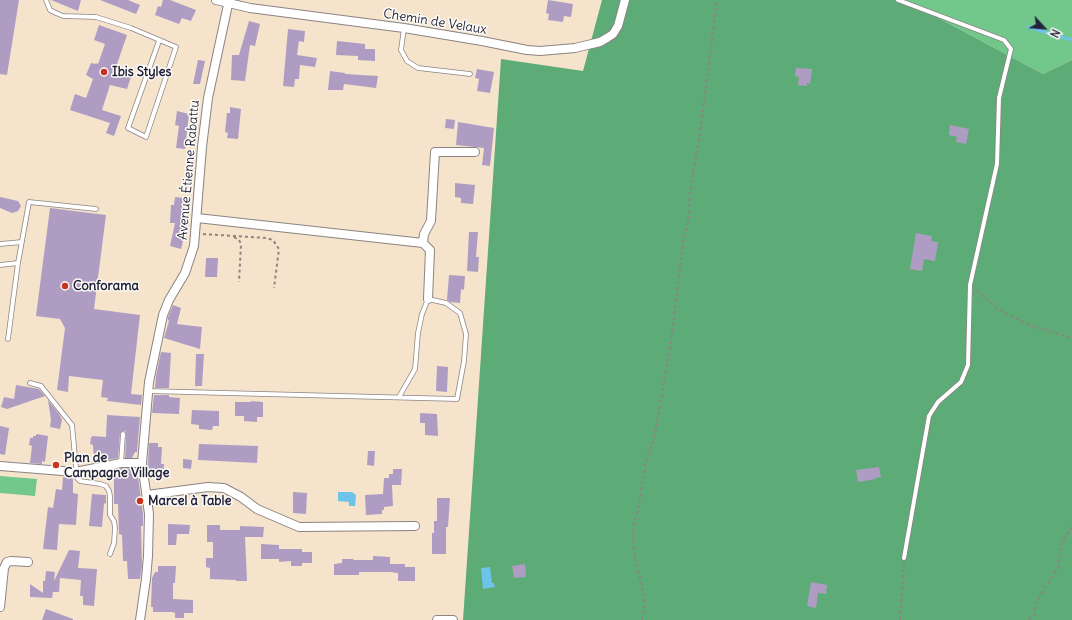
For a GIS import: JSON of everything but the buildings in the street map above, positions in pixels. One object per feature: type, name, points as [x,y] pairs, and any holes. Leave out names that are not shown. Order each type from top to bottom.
[{"type":"street","name":"Chemin de Velaux","points":[[216,0],[250,8],[404,28],[526,50],[540,51],[575,48],[600,42],[613,34],[620,19],[624,0]]},
{"type":"street","name":"Avenue Étienne Rabattu","points":[[140,620],[148,556],[149,514],[142,463],[150,375],[164,315],[169,300],[185,273],[190,261],[196,233],[202,147],[207,104],[210,83],[228,2]]},
{"type":"street","points":[[423,242],[424,234],[431,221],[435,152],[475,152]]},
{"type":"street","points":[[197,218],[423,242],[430,250],[428,299]]},
{"type":"street","points":[[0,466],[75,472],[121,464],[142,463]]},
{"type":"street","points":[[147,495],[208,487],[224,488],[241,497],[253,508],[299,527],[415,526]]},
{"type":"street","points":[[0,607],[6,562],[28,562]]},
{"type":"street","points":[[437,620],[453,620]]},
{"type":"lane","points":[[46,0],[50,10],[63,16],[96,18],[131,28],[176,47],[146,137],[128,128],[159,40]]},
{"type":"lane","points":[[898,0],[1004,40],[1011,49],[999,98],[997,164],[970,284],[968,365],[961,382],[938,402],[929,416],[904,558]]},
{"type":"lane","points":[[404,28],[401,50],[407,61],[418,68],[470,74]]},
{"type":"lane","points":[[8,339],[18,263],[29,202],[96,209]]},
{"type":"lane","points":[[0,244],[22,242]]},
{"type":"lane","points":[[0,265],[18,263]]},
{"type":"lane","points":[[148,391],[457,399],[464,360],[466,334],[460,314],[446,302],[428,299],[422,314],[418,334],[415,369],[399,397]]},
{"type":"lane","points":[[30,383],[41,386],[70,421],[74,429],[76,478],[80,481],[106,486],[110,496],[110,515],[114,521],[115,528],[114,543],[110,554]]},
{"type":"lane","points":[[121,464],[123,434]]},
{"type":"path","points":[[643,619],[645,599],[634,553],[633,529],[639,505],[646,459],[654,439],[670,348],[717,0]]},
{"type":"path","points":[[196,233],[266,238],[274,240],[279,249],[274,288]]},
{"type":"path","points":[[233,236],[239,240],[241,244],[239,282]]},
{"type":"path","points":[[970,284],[1003,312],[1030,325],[1072,338]]},
{"type":"path","points":[[1029,620],[1034,615],[1037,600],[1058,568],[1061,544],[1072,527]]},
{"type":"path","points":[[900,620],[904,558]]},
{"type":"green space","points":[[602,0],[905,0],[1043,74],[1072,60],[1072,620],[463,620],[501,59],[583,71]]},
{"type":"green space","points":[[905,0],[1072,0],[1072,60],[1043,74]]},
{"type":"green space","points":[[0,476],[37,479],[35,496],[0,493]]},
{"type":"water","points":[[338,492],[352,492],[356,495],[355,506],[349,506],[349,502],[338,501]]},
{"type":"water","points":[[490,567],[492,583],[494,583],[495,587],[483,589],[481,568]]},
{"type":"waterway","points":[[1028,27],[1072,40]]},
{"type":"place","name":"Ibis Styles","points":[[104,72]]},
{"type":"place","name":"Conforama","points":[[65,286]]},
{"type":"place","name":"Plan de Campagne Village","points":[[56,465]]},
{"type":"place","name":"Marcel à Table","points":[[140,501]]}]
